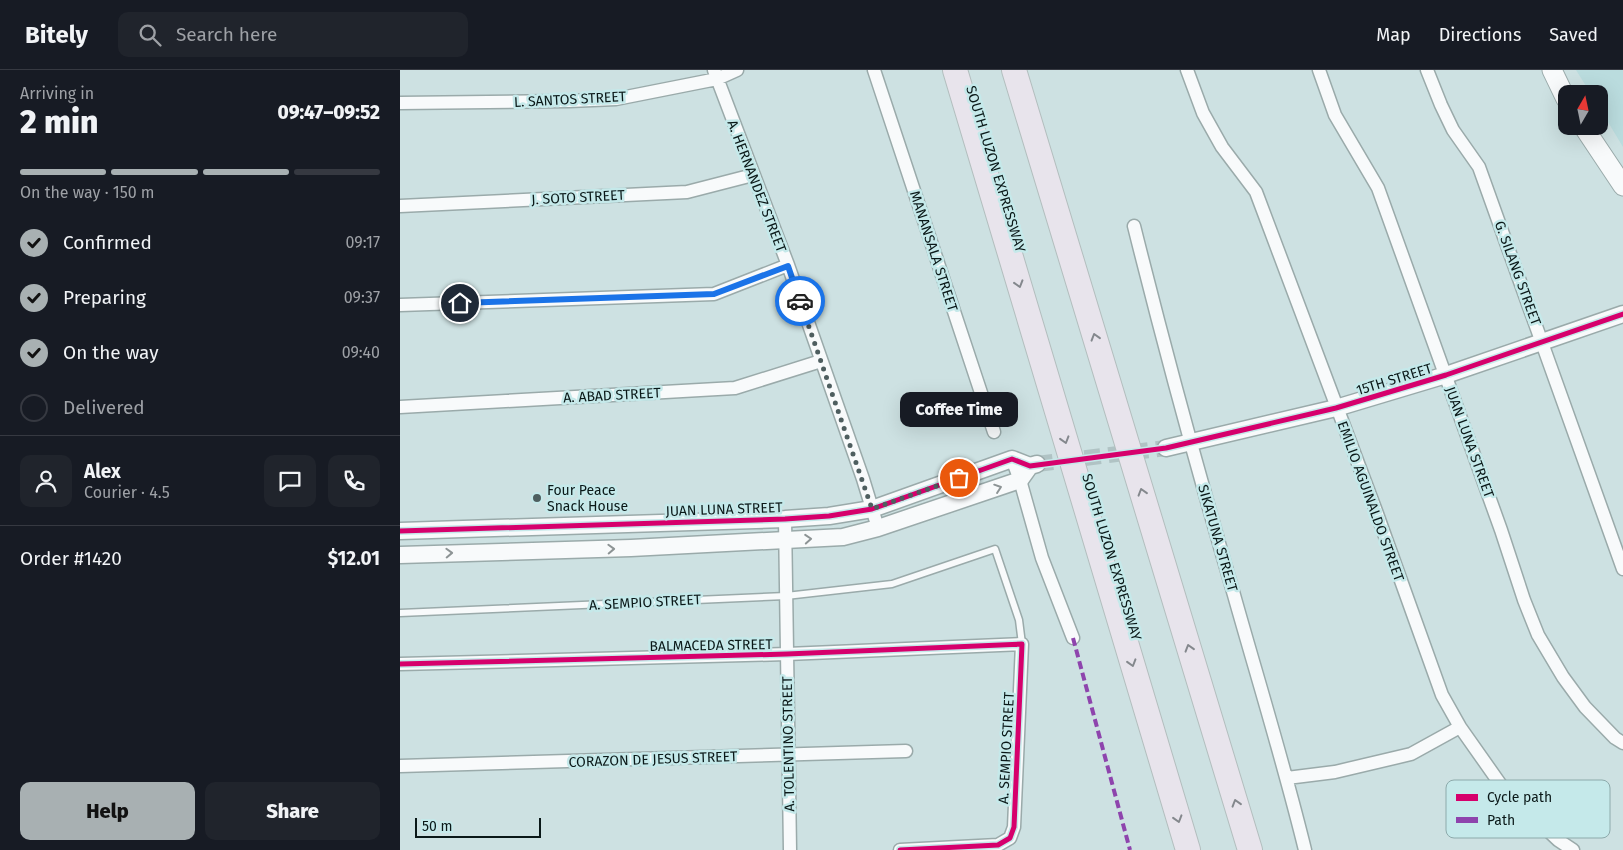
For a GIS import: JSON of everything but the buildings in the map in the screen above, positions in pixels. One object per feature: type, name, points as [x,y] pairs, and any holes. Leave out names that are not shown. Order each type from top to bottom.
[{"type":"highway","name":"SOUTH LUZON EXPRESSWAY","points":[[955,70],[1188,850]]},
{"type":"highway","points":[[1014,70],[1250,850]]},
{"type":"main road","points":[[1552,70],[1559,85]]},
{"type":"main road","points":[[1589,135],[1623,186]]},
{"type":"street","name":"L. SANTOS STREET","points":[[400,103],[570,101],[616,98],[737,70]]},
{"type":"street","name":"MANANSALA STREET","points":[[874,70],[994,432]]},
{"type":"street","name":"EMILIO AGUINALDO STREET","points":[[1187,70],[1203,113],[1222,147],[1256,192],[1376,511],[1442,695],[1460,727],[1497,780]]},
{"type":"street","name":"JUAN LUNA STREET","points":[[1319,70],[1335,115],[1378,188],[1538,635],[1563,677],[1585,707],[1615,738],[1623,743]]},
{"type":"street","name":"G. SILANG STREET","points":[[1427,70],[1453,130],[1479,167],[1623,569]]},
{"type":"street","name":"A. HERNANDEZ STREET","points":[[716,75],[788,266],[878,528]]},
{"type":"street","name":"J. SOTO STREET","points":[[400,206],[687,192],[753,175]]},
{"type":"street","name":"SIKATUNA STREET","points":[[1134,226],[1190,443],[1288,778],[1305,850]]},
{"type":"street","points":[[400,305],[714,294],[788,266]]},
{"type":"street","name":"15TH STREET","points":[[1166,448],[1336,408],[1446,375],[1623,314]]},
{"type":"street","name":"A. ABAD STREET","points":[[400,407],[735,388],[821,362]]},
{"type":"street","name":"JUAN LUNA STREET","points":[[400,531],[828,516],[872,509],[1012,458]]},
{"type":"street","points":[[400,554],[631,548],[843,537],[878,528],[1020,480],[1033,465],[1012,458]]},
{"type":"street","points":[[1012,458],[1042,558],[1073,638]]},
{"type":"street","name":"A. TOLENTINO STREET","points":[[785,519],[790,850]]},
{"type":"street","name":"BALMACEDA STREET","points":[[400,664],[787,654],[1022,644]]},
{"type":"street","name":"A. SEMPIO STREET","points":[[900,850],[998,845],[1010,838],[1014,826],[1022,644]]},
{"type":"street","points":[[1288,778],[1335,772],[1411,754],[1460,727]]},
{"type":"street","name":"CORAZON DE JESUS STREET","points":[[400,766],[906,751]]},
{"type":"street","name":"EMILIO AGUINALDO STREET","points":[[1558,845],[1573,850]]},
{"type":"lane","name":"A. SEMPIO STREET","points":[[400,613],[786,596],[892,584],[995,548],[1019,620],[1022,644]]},
{"type":"shaded area","points":[[1576,70],[1623,70],[1623,147],[1608,122],[1608,85],[1585,85]]},
{"type":"tunnel","points":[[1037,464],[1166,448]]},
{"type":"marked path","points":[[1073,638],[1130,850]]},
{"type":"cycle path","points":[[400,531],[785,519],[829,516],[872,509],[1012,459],[1030,466],[1166,448],[1336,408],[1446,375],[1623,314]]},
{"type":"cycle path","points":[[400,664],[787,654],[1022,644],[1014,827],[1010,838],[998,845],[900,850]]},
{"type":"way so far","points":[[800,301],[872,509],[959,478]]},
{"type":"place","name":"Coffee Time","points":[[959,478]]},
{"type":"place","name":"Four Peace Snack House","points":[[537,498]]},
{"type":"route","points":[[460,303],[714,294],[788,266],[800,301]]}]
